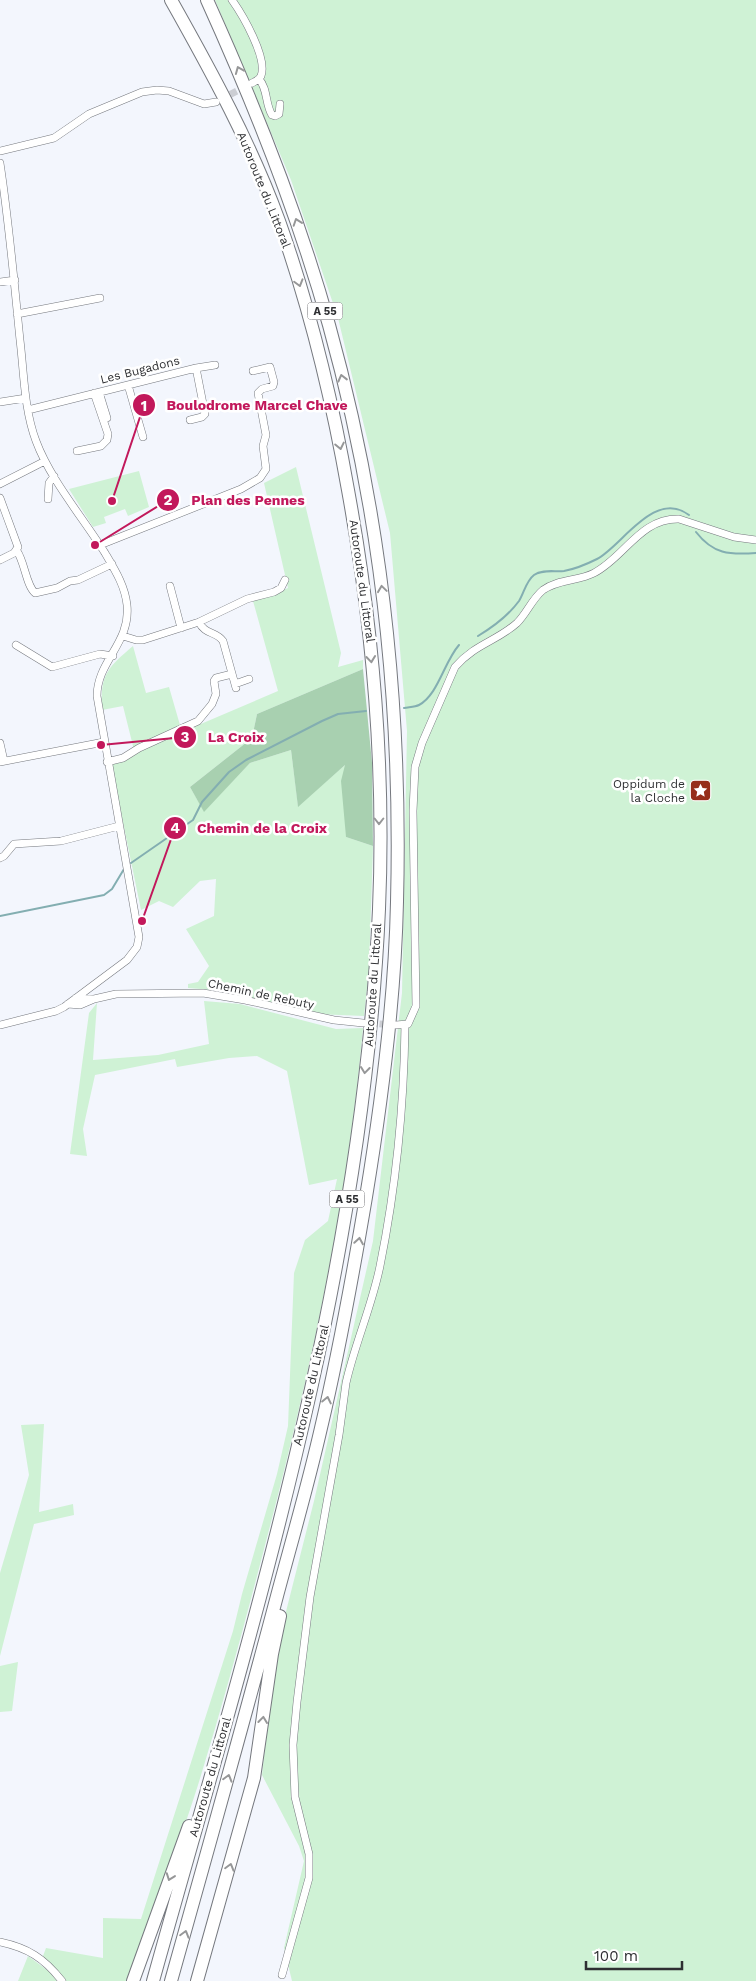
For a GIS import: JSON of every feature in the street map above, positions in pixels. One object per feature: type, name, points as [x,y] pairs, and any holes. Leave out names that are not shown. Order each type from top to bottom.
[{"type":"highway","name":"Autoroute du Littoral","points":[[153,1981],[283,1506],[315,1372],[337,1263],[357,1143],[371,1025],[379,906],[377,724],[369,634],[357,538],[332,408],[311,325],[281,227],[263,181],[212,73],[171,0]]},
{"type":"highway","name":"Autoroute du Littoral","points":[[172,1981],[249,1702],[321,1429],[355,1265],[374,1147],[389,1029],[397,905],[398,788],[394,721],[383,596],[374,531],[360,456],[330,328],[281,176],[235,61],[207,0]]},
{"type":"highway","points":[[197,1981],[254,1778],[272,1654],[321,1429]]},
{"type":"highway","points":[[133,1981],[188,1828],[250,1630]]},
{"type":"street","points":[[232,0],[254,39],[262,68],[260,78],[265,87],[272,115],[276,116],[278,114],[280,104]]},
{"type":"street","points":[[252,83],[260,78]]},
{"type":"street","points":[[0,151],[54,138],[89,114],[142,92],[168,91],[204,104],[216,102]]},
{"type":"street","points":[[0,167],[15,280],[26,398],[34,436],[54,476],[112,564],[120,580],[127,602],[127,620],[123,636],[99,678],[97,704],[139,928],[138,943],[128,960],[68,1004]]},
{"type":"street","points":[[0,282],[15,280]]},
{"type":"street","points":[[18,314],[100,298]]},
{"type":"street","points":[[196,368],[215,365]]},
{"type":"street","points":[[100,546],[241,489],[264,474],[266,469],[263,444],[266,435],[258,395],[260,390],[271,387],[274,382],[270,367],[267,366],[253,370]]},
{"type":"street","name":"Les Bugadons","points":[[28,410],[196,368],[205,414],[202,417],[190,420]]},
{"type":"street","points":[[128,385],[143,437]]},
{"type":"street","points":[[97,393],[114,439]]},
{"type":"street","points":[[77,451],[102,446],[107,440],[108,434],[97,393]]},
{"type":"street","points":[[0,402],[26,398]]},
{"type":"street","points":[[0,484],[45,461]]},
{"type":"street","points":[[48,498],[49,483],[54,476]]},
{"type":"street","points":[[0,498],[18,545],[17,551],[24,564],[31,589],[35,594],[57,588],[70,581],[78,580],[112,564]]},
{"type":"street","points":[[282,1975],[307,1888],[309,1872],[309,1854],[296,1806],[293,1780],[293,1745],[302,1656],[346,1383],[354,1351],[373,1293],[389,1213],[399,1138],[405,1025],[410,1020],[416,1006],[413,811],[415,767],[418,754],[449,679],[463,658],[476,647],[509,630],[542,591],[552,585],[584,577],[600,570],[634,537],[659,522],[670,518],[679,519],[734,537],[756,540]]},
{"type":"street","points":[[0,560],[17,551]]},
{"type":"street","points":[[123,636],[143,640],[199,622],[247,599],[278,590],[283,586],[285,580]]},
{"type":"street","points":[[170,586],[181,628]]},
{"type":"street","points":[[199,622],[204,630],[222,638],[236,686],[249,679]]},
{"type":"street","points":[[16,645],[52,667],[104,653],[113,656]]},
{"type":"street","points":[[107,762],[123,758],[139,748],[193,724],[204,715],[212,704],[216,694],[214,684],[216,678],[232,674]]},
{"type":"street","points":[[0,743],[2,762],[104,742]]},
{"type":"street","points":[[0,858],[14,844],[61,841],[119,826]]},
{"type":"street","name":"Chemin de Rebuty","points":[[0,1025],[56,1011],[68,1004],[80,1005],[94,999],[116,994],[203,993],[245,1000],[278,1009],[334,1020],[363,1023]]},
{"type":"street","name":"Chemin de Rebuty","points":[[76,998],[94,999]]},
{"type":"street","points":[[396,1025],[405,1025]]},
{"type":"street","points":[[0,1942],[26,1949],[39,1958],[62,1981]]},
{"type":"green space","points":[[215,0],[756,0],[756,1981],[292,1981],[284,1948],[304,1861],[299,1846],[262,1775],[275,1655],[314,1501],[373,1241],[402,993],[407,731],[390,533],[338,318],[291,180]]},
{"type":"green space","points":[[296,467],[341,653],[338,667],[363,660],[363,669],[257,714],[252,738],[190,787],[204,811],[250,763],[291,750],[298,806],[345,765],[346,837],[373,846],[369,969],[364,1016],[315,1014],[226,991],[188,988],[188,984],[198,982],[209,966],[186,929],[214,916],[216,879],[200,881],[173,907],[159,901],[141,910],[111,764],[135,754],[123,706],[102,710],[102,688],[107,673],[117,660],[133,646],[146,693],[169,687],[182,732],[278,691],[253,601],[288,588],[264,483]]},
{"type":"green space","points":[[139,471],[149,507],[128,516],[125,509],[104,517],[106,523],[93,527],[69,489]]},
{"type":"green space","points":[[363,669],[372,763],[373,846],[346,837],[341,781],[345,765],[298,807],[291,750],[250,763],[204,812],[190,787],[252,738],[257,714]]},
{"type":"green space","points":[[204,1001],[240,1004],[336,1029],[363,1028],[349,1146],[330,1263],[292,1437],[230,1677],[182,1834],[128,1981],[64,1981],[43,1956],[46,1948],[103,1958],[103,1918],[141,1919],[233,1631],[277,1474],[288,1426],[294,1273],[305,1240],[328,1221],[337,1179],[309,1185],[287,1071],[257,1056],[229,1058],[177,1067],[175,1059],[95,1075],[83,1129],[87,1156],[70,1154],[89,1013],[97,1003],[93,1060],[158,1055],[209,1044]]},
{"type":"green space","points":[[44,1424],[39,1512],[73,1504],[74,1515],[34,1524],[0,1656],[0,1573],[29,1475],[21,1425]]},
{"type":"green space","points":[[18,1662],[12,1711],[0,1712],[0,1666]]},
{"type":"green space","points":[[28,1956],[50,1972],[57,1981],[18,1981]]},
{"type":"waterway","points":[[478,636],[510,612],[519,601],[529,580],[537,573],[568,570],[597,559],[639,522],[663,509],[676,509],[689,515]]},
{"type":"waterway","points":[[696,532],[709,545],[722,552],[738,554],[756,553]]},
{"type":"waterway","points":[[404,708],[417,706],[426,700],[459,645]]},
{"type":"waterway","points":[[131,863],[193,820],[202,802],[229,772],[246,760],[338,714],[366,711]]},
{"type":"waterway","points":[[0,916],[104,895],[112,889],[124,869]]},
{"type":"tunnel","points":[[221,99],[247,86]]},
{"type":"tunnel","points":[[369,1023],[393,1025]]},
{"type":"place","name":"Boulodrome Marcel Chave","points":[[112,501]]},
{"type":"place","name":"Plan des Pennes","points":[[95,545]]},
{"type":"place","name":"La Croix","points":[[101,745]]},
{"type":"place","name":"Oppidum de la Cloche","points":[[701,791]]},
{"type":"place","name":"Chemin de la Croix","points":[[142,921]]}]
